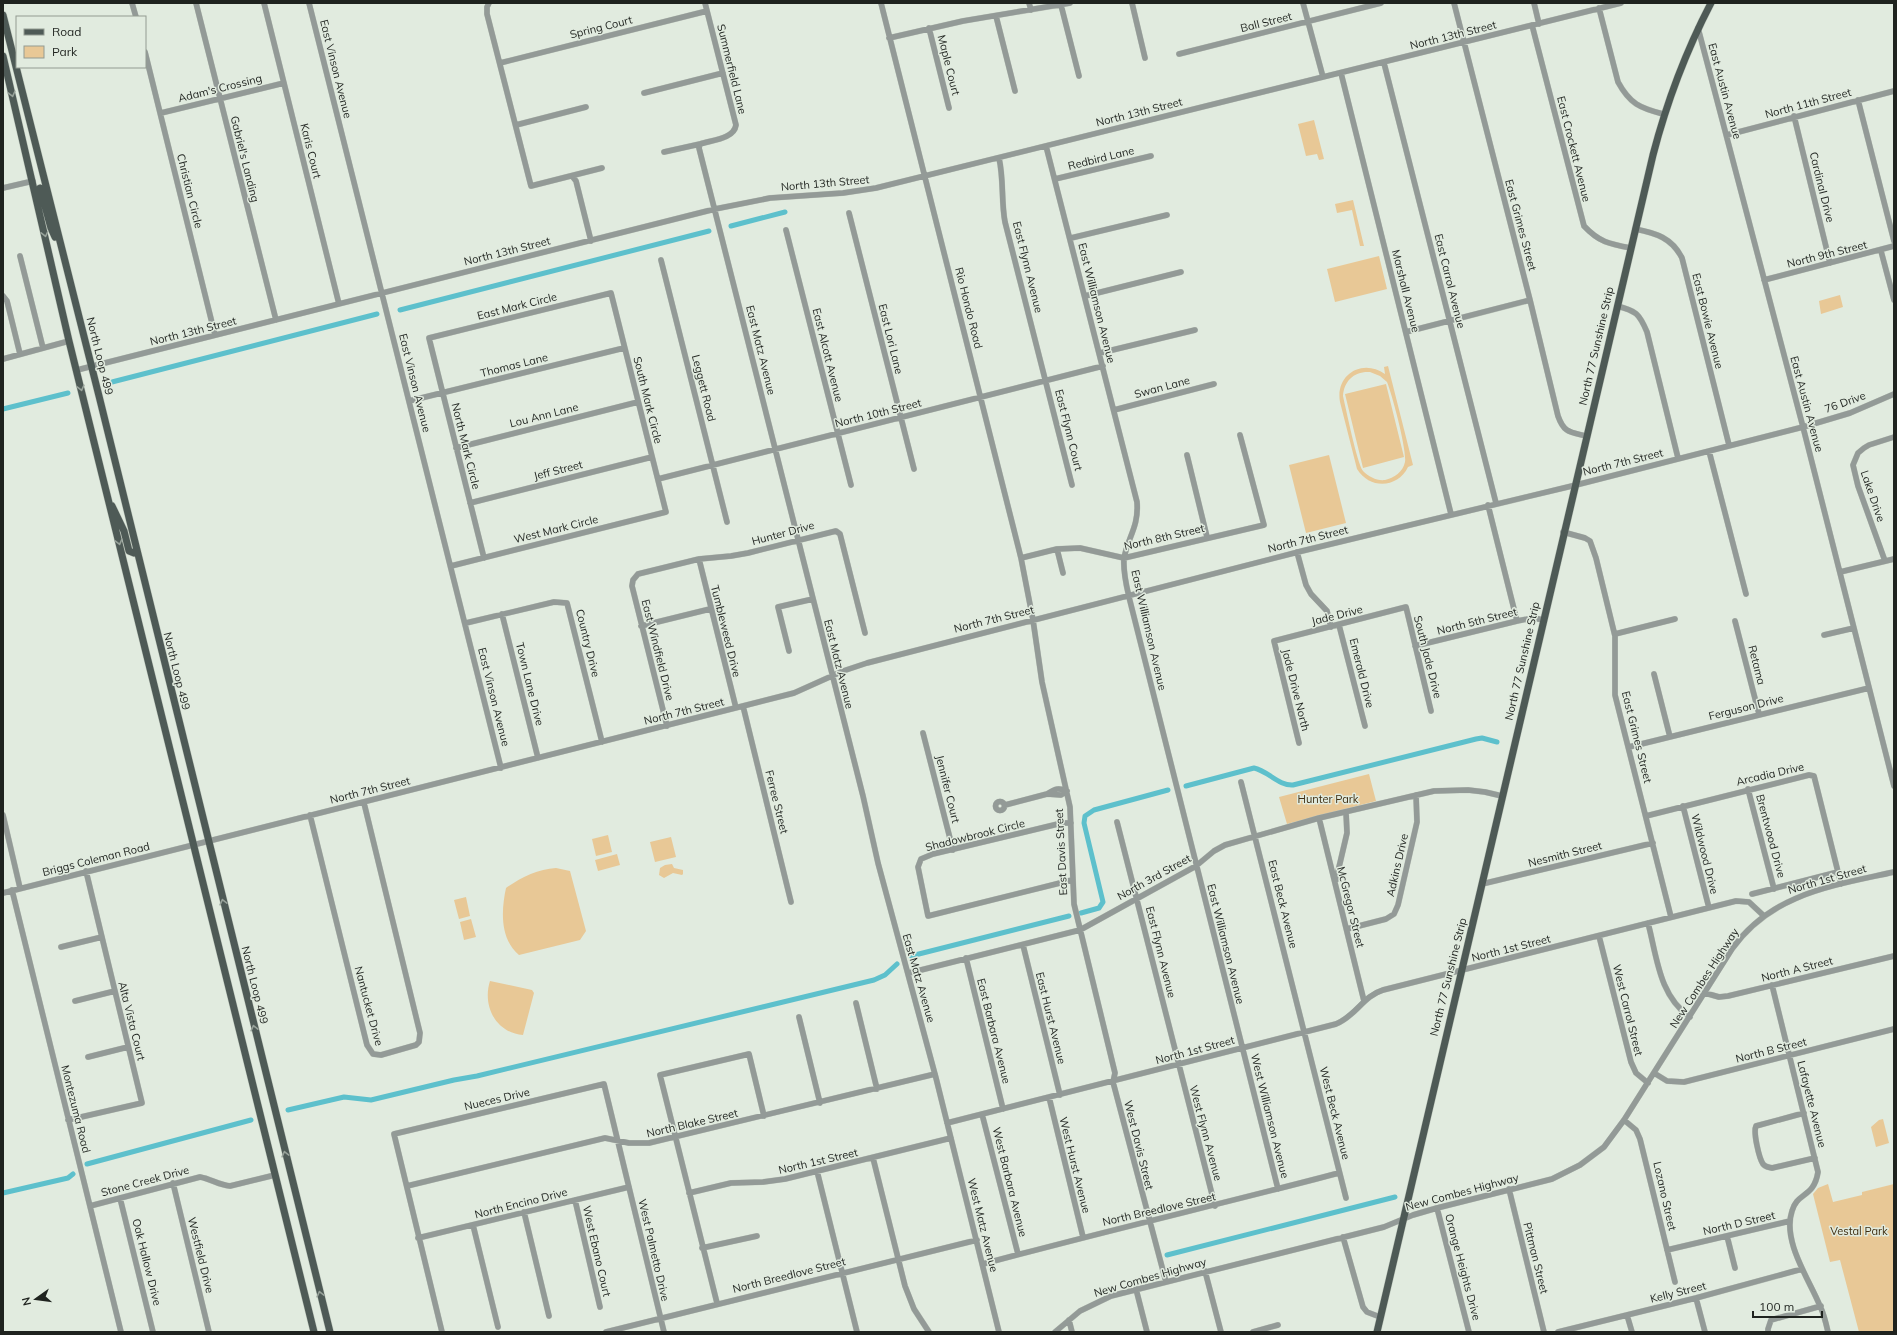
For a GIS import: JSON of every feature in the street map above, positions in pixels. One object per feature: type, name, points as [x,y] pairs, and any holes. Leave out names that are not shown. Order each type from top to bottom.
[{"type":"main road","name":"North 77 Sunshine Strip","points":[[1377,1332],[1402,1220],[1544,620],[1563,532],[1576,484],[1586,436],[1663,114],[1678,73],[1711,3]]},
{"type":"main road","name":"North Loop 499","points":[[3,15],[16,67]]},
{"type":"main road","points":[[3,56],[34,181],[69,341],[195,844],[314,1332]]},
{"type":"main road","name":"North Loop 499","points":[[16,68],[289,1172],[330,1332]]},
{"type":"main road","points":[[34,181],[38,182],[51,228],[62,251]]},
{"type":"main road","points":[[109,501],[120,521],[129,551],[134,553],[137,552]]},
{"type":"main road","points":[[275,1175],[289,1172]]},
{"type":"main road","points":[[309,1314],[318,1332]]},
{"type":"street","points":[[132,3],[136,16]]},
{"type":"street","name":"Gabriel's Landing","points":[[196,3],[276,320]]},
{"type":"street","name":"Karis Court","points":[[264,3],[339,304]]},
{"type":"street","name":"East Vinson Avenue","points":[[309,3],[466,623],[501,768]]},
{"type":"street","points":[[489,3],[486,7],[487,14],[531,186],[602,168]]},
{"type":"street","name":"Summerfield Lane","points":[[700,144],[730,135],[735,129],[735,121],[706,3]]},
{"type":"street","name":"Rio Hondo Road","points":[[881,3],[1021,558],[1033,620]]},
{"type":"street","points":[[1029,3],[1031,10]]},
{"type":"street","points":[[889,38],[929,28],[1070,3]]},
{"type":"street","points":[[1132,3],[1145,58]]},
{"type":"street","points":[[1303,3],[1323,77]]},
{"type":"street","name":"Ball Street","points":[[1179,54],[1380,3]]},
{"type":"street","name":"East Grimes Street","points":[[1454,3],[1562,425],[1569,432],[1586,436]]},
{"type":"street","points":[[1534,3],[1540,24]]},
{"type":"street","name":"North 13th Street","points":[[77,370],[715,210],[770,198],[843,193],[876,188],[1621,3]]},
{"type":"street","points":[[1061,4],[1080,76]]},
{"type":"street","points":[[1599,8],[1618,82],[1624,93],[1638,107],[1663,114]]},
{"type":"street","name":"Spring Court","points":[[500,63],[708,11]]},
{"type":"street","points":[[996,16],[1015,91]]},
{"type":"street","name":"East Crockett Avenue","points":[[1532,25],[1584,226],[1594,237],[1608,244],[1631,248]]},
{"type":"street","name":"Maple Court","points":[[929,28],[949,108]]},
{"type":"street","name":"East Austin Avenue","points":[[1698,28],[1803,427],[1894,786]]},
{"type":"street","name":"Christian Circle","points":[[146,56],[215,335]]},
{"type":"street","name":"East Carrol Avenue","points":[[1384,63],[1496,503]]},
{"type":"street","points":[[644,93],[723,73]]},
{"type":"street","name":"Marshall Avenue","points":[[1342,73],[1451,514]]},
{"type":"street","name":"Adam's Crossing","points":[[160,113],[284,83]]},
{"type":"street","name":"North 11th Street","points":[[1727,135],[1794,116],[1894,91]]},
{"type":"street","points":[[1858,100],[1894,241]]},
{"type":"street","points":[[516,125],[586,107]]},
{"type":"street","name":"Cardinal Drive","points":[[1794,116],[1830,263]]},
{"type":"street","points":[[664,152],[700,144],[699,148],[715,210]]},
{"type":"street","name":"East Williamson Avenue","points":[[1046,146],[1071,238],[1138,508],[1137,522],[1124,558],[1125,579],[1242,1048]]},
{"type":"street","name":"Redbird Lane","points":[[1055,179],[1151,156]]},
{"type":"street","name":"East Flynn Avenue","points":[[999,158],[1002,174],[1002,205],[1005,222],[1046,380]]},
{"type":"street","points":[[572,176],[576,181],[591,241]]},
{"type":"street","points":[[3,188],[34,181]]},
{"type":"street","name":"East Matz Avenue","points":[[715,210],[894,924],[909,973],[948,1123]]},
{"type":"street","name":"East Lori Lane","points":[[849,213],[914,469]]},
{"type":"street","points":[[1071,238],[1167,215]]},
{"type":"street","name":"East Bowie Avenue","points":[[1636,229],[1654,232],[1664,237],[1678,249],[1682,258],[1729,445]]},
{"type":"street","name":"East Alcott Avenue","points":[[786,230],[851,485]]},
{"type":"street","name":"North 9th Street","points":[[1764,280],[1881,251],[1894,246]]},
{"type":"street","points":[[1881,251],[1894,300]]},
{"type":"street","points":[[20,256],[43,348]]},
{"type":"street","name":"Leggett Road","points":[[661,260],[727,522]]},
{"type":"street","points":[[1085,296],[1181,272]]},
{"type":"street","name":"East Mark Circle","points":[[429,338],[610,293]]},
{"type":"street","name":"South Mark Circle","points":[[610,293],[666,512]]},
{"type":"street","points":[[3,296],[7,301],[20,354]]},
{"type":"street","points":[[1406,332],[1530,300]]},
{"type":"street","points":[[1617,306],[1637,313],[1644,325],[1678,458]]},
{"type":"street","points":[[1100,353],[1195,330]]},
{"type":"street","name":"North Mark Circle","points":[[429,338],[484,558]]},
{"type":"street","points":[[3,358],[69,341]]},
{"type":"street","name":"Thomas Lane","points":[[409,401],[624,348]]},
{"type":"street","name":"North 10th Street","points":[[658,479],[1103,366]]},
{"type":"street","name":"East Flynn Court","points":[[1046,380],[1072,485]]},
{"type":"street","name":"Swan Lane","points":[[1114,410],[1214,384]]},
{"type":"street","name":"76 Drive","points":[[1803,427],[1850,413],[1894,394]]},
{"type":"street","name":"Lou Ann Lane","points":[[456,448],[638,402]]},
{"type":"street","name":"North 7th Street","points":[[195,844],[364,803],[794,693],[832,676],[867,663],[1297,552],[1803,427]]},
{"type":"street","name":"North 8th Street","points":[[1021,558],[1057,550],[1080,548],[1124,558],[1207,537],[1264,525],[1240,435]]},
{"type":"street","name":"Lake Drive","points":[[1885,561],[1858,486],[1853,465],[1858,453],[1864,448],[1894,437]]},
{"type":"street","points":[[1709,451],[1746,594]]},
{"type":"street","points":[[1187,455],[1207,537]]},
{"type":"street","name":"Jeff Street","points":[[470,503],[652,457]]},
{"type":"street","points":[[1488,505],[1517,621]]},
{"type":"street","name":"West Mark Circle","points":[[451,566],[666,512]]},
{"type":"street","name":"Hunter Drive","points":[[633,580],[638,574],[699,559],[734,556],[834,530],[839,532],[864,634]]},
{"type":"street","name":"East Grimes Street","points":[[1563,532],[1585,538],[1590,541],[1596,558],[1615,634],[1615,695],[1671,917]]},
{"type":"street","points":[[1057,550],[1063,573]]},
{"type":"street","points":[[1297,552],[1306,585],[1311,594],[1327,612],[1331,627]]},
{"type":"street","points":[[1840,572],[1894,558]]},
{"type":"street","name":"Tumbleweed Drive","points":[[699,559],[710,609],[736,708]]},
{"type":"street","name":"East Windfield Drive","points":[[633,580],[632,586],[641,626],[667,726]]},
{"type":"street","points":[[789,652],[778,607],[813,599]]},
{"type":"street","name":"Country Drive","points":[[466,623],[554,602],[567,603],[602,742]]},
{"type":"street","name":"Jade Drive","points":[[1274,641],[1406,607]]},
{"type":"street","name":"South Jade Drive","points":[[1406,607],[1431,711]]},
{"type":"street","points":[[641,626],[710,609]]},
{"type":"street","name":"Town Lane Drive","points":[[502,614],[538,758]]},
{"type":"street","name":"North 5th Street","points":[[1415,646],[1517,621],[1533,618],[1544,620]]},
{"type":"street","points":[[1615,634],[1675,619]]},
{"type":"street","name":"East Davis Street","points":[[1033,620],[1042,682],[1067,791],[1071,823],[1074,904],[1115,1073],[1113,1082]]},
{"type":"street","name":"Retama","points":[[1736,621],[1759,714]]},
{"type":"street","name":"Emerald Drive","points":[[1339,625],[1365,726]]},
{"type":"street","points":[[1824,635],[1854,628]]},
{"type":"street","name":"Jade Drive North","points":[[1274,641],[1299,743]]},
{"type":"street","points":[[1654,674],[1670,737]]},
{"type":"street","name":"Ferguson Drive","points":[[1629,747],[1869,688]]},
{"type":"street","name":"Ferree Street","points":[[743,706],[791,902]]},
{"type":"street","name":"Jennifer Court","points":[[923,733],[953,850]]},
{"type":"street","name":"Arcadia Drive","points":[[1646,816],[1748,789],[1808,775],[1814,776],[1841,884]]},
{"type":"street","name":"East Beck Avenue","points":[[1241,782],[1304,1032]]},
{"type":"street","points":[[1005,805],[1047,794],[1056,788],[1067,791]]},
{"type":"street","name":"North 3rd Street","points":[[909,973],[1080,930],[1196,866],[1221,846],[1319,818],[1416,795],[1453,789],[1485,792],[1502,796]]},
{"type":"street","name":"Brentwood Drive","points":[[1748,789],[1774,888]]},
{"type":"street","name":"Adkins Drive","points":[[1347,929],[1386,919],[1394,914],[1398,905],[1417,822],[1416,795]]},
{"type":"street","name":"Nantucket Drive","points":[[310,815],[367,1045],[373,1054],[387,1054],[416,1045],[419,1042],[420,1033],[364,803]]},
{"type":"street","name":"Wildwood Drive","points":[[1683,806],[1709,908]]},
{"type":"street","points":[[1335,882],[1347,833],[1346,812]]},
{"type":"street","points":[[3,815],[20,888]]},
{"type":"street","name":"McGregor Street","points":[[1319,818],[1364,1001]]},
{"type":"street","name":"East Flynn Avenue","points":[[1117,822],[1178,1065]]},
{"type":"street","name":"Shadowbrook Circle","points":[[1071,823],[1062,823],[929,856],[919,863],[919,877],[928,916],[1072,880]]},
{"type":"street","name":"Nesmith Street","points":[[1482,884],[1653,843]]},
{"type":"street","name":"Briggs Coleman Road","points":[[3,892],[195,844]]},
{"type":"street","name":"Alta Vista Court","points":[[68,1120],[142,1103],[86,871]]},
{"type":"street","points":[[1752,894],[1838,872]]},
{"type":"street","name":"North 1st Street","points":[[948,1123],[1113,1082],[1343,1021],[1353,1014],[1364,1001],[1376,992],[1671,917],[1744,900],[1752,904],[1764,916],[1785,902],[1841,884],[1894,872]]},
{"type":"street","name":"Montezuma Road","points":[[12,890],[121,1332]]},
{"type":"street","name":"New Combes Highway","points":[[1055,1332],[1080,1311],[1095,1302],[1136,1289],[1205,1271],[1384,1227],[1437,1208],[1552,1179],[1580,1165],[1604,1146],[1624,1120],[1737,942],[1747,930],[1764,916]]},
{"type":"street","points":[[1648,923],[1663,984],[1673,1002],[1679,1009],[1690,1017]]},
{"type":"street","name":"West Carrol Street","points":[[1599,936],[1631,1062],[1637,1075],[1648,1083]]},
{"type":"street","points":[[61,947],[102,937]]},
{"type":"street","name":"East Hurst Avenue","points":[[1023,945],[1060,1095]]},
{"type":"street","name":"North A Street","points":[[1705,993],[1723,997],[1894,956]]},
{"type":"street","name":"East Barbara Avenue","points":[[966,958],[1003,1109]]},
{"type":"street","name":"Lafayette Avenue","points":[[1772,986],[1815,1158]]},
{"type":"street","points":[[74,1001],[115,991]]},
{"type":"street","points":[[856,1004],[877,1089]]},
{"type":"street","points":[[799,1017],[820,1103]]},
{"type":"street","name":"North B Street","points":[[1654,1073],[1667,1081],[1684,1082],[1894,1029]]},
{"type":"street","name":"West Beck Avenue","points":[[1304,1032],[1346,1198]]},
{"type":"street","points":[[88,1057],[128,1047]]},
{"type":"street","name":"West Williamson Avenue","points":[[1242,1048],[1278,1189]]},
{"type":"street","points":[[717,1304],[660,1075],[749,1054],[764,1116]]},
{"type":"street","name":"West Flynn Avenue","points":[[1178,1065],[1215,1206]]},
{"type":"street","name":"North Blake Street","points":[[407,1186],[592,1140],[605,1138],[641,1144],[676,1137],[935,1074]]},
{"type":"street","name":"West Davis Street","points":[[1113,1082],[1166,1282]]},
{"type":"street","name":"Nueces Drive","points":[[407,1186],[394,1134],[604,1084]]},
{"type":"street","name":"West Palmetto Drive","points":[[604,1084],[664,1332]]},
{"type":"street","name":"West Hurst Avenue","points":[[1049,1097],[1083,1237]]},
{"type":"street","points":[[1804,1113],[1756,1126],[1757,1144],[1765,1167],[1772,1168],[1815,1158]]},
{"type":"street","name":"West Barbara Avenue","points":[[982,1114],[1018,1254]]},
{"type":"street","name":"Lozano Street","points":[[1624,1120],[1636,1130],[1640,1139],[1675,1282]]},
{"type":"street","name":"West Matz Avenue","points":[[948,1123],[999,1332]]},
{"type":"street","name":"North 1st Street","points":[[689,1194],[731,1183],[774,1181],[951,1138]]},
{"type":"street","points":[[873,1158],[898,1259],[911,1304],[929,1332]]},
{"type":"street","name":"North D Street","points":[[1667,1250],[1790,1221],[1792,1210],[1797,1199],[1808,1193],[1816,1181],[1818,1172],[1815,1158]]},
{"type":"street","points":[[817,1171],[857,1332]]},
{"type":"street","name":"North Breedlove Street","points":[[983,1264],[1083,1237],[1215,1206],[1339,1173]]},
{"type":"street","name":"Stone Creek Drive","points":[[90,1206],[200,1177],[208,1178],[224,1186],[230,1186],[275,1175]]},
{"type":"street","name":"Westfield Drive","points":[[173,1183],[209,1332]]},
{"type":"street","points":[[407,1186],[418,1238],[442,1332]]},
{"type":"street","name":"North Encino Drive","points":[[418,1238],[629,1187]]},
{"type":"street","name":"Pittman Street","points":[[1509,1189],[1544,1332]]},
{"type":"street","name":"Oak Hallow Drive","points":[[120,1198],[153,1332]]},
{"type":"street","name":"West Ebano Court","points":[[575,1200],[600,1307]]},
{"type":"street","name":"Orange Heights Drive","points":[[1437,1208],[1469,1332]]},
{"type":"street","points":[[524,1212],[549,1316]]},
{"type":"street","points":[[1790,1221],[1794,1244],[1802,1269],[1820,1306],[1828,1332]]},
{"type":"street","points":[[473,1225],[498,1327]]},
{"type":"street","points":[[702,1248],[757,1236]]},
{"type":"street","points":[[1343,1236],[1363,1307],[1367,1312],[1380,1317]]},
{"type":"street","points":[[1727,1236],[1735,1268]]},
{"type":"street","name":"North Breedlove Street","points":[[606,1332],[842,1272],[977,1240]]},
{"type":"street","name":"Kelly Street","points":[[1558,1332],[1696,1298],[1802,1269]]},
{"type":"street","points":[[1205,1271],[1221,1332]]},
{"type":"street","points":[[1136,1289],[1147,1332]]},
{"type":"street","points":[[1696,1298],[1705,1332]]},
{"type":"street","points":[[1768,1332],[1771,1320],[1820,1306]]},
{"type":"street","points":[[1627,1315],[1632,1332]]},
{"type":"street","points":[[1069,1320],[1072,1332]]},
{"type":"street","points":[[1253,1332],[1278,1325]]},
{"type":"green space","points":[[1314,120],[1324,159],[1319,160],[1317,154],[1306,156],[1298,124]]},
{"type":"green space","points":[[1353,200],[1364,246],[1360,246],[1352,210],[1337,213],[1335,204]]},
{"type":"green space","points":[[1379,256],[1387,289],[1335,302],[1327,269]]},
{"type":"green space","points":[[1840,295],[1843,307],[1821,314],[1819,301]]},
{"type":"green space","points":[[1388,366],[1413,465],[1408,467],[1398,479],[1384,484],[1369,480],[1357,469],[1340,402],[1340,392],[1346,377],[1352,372],[1360,368],[1368,368],[1377,369],[1385,374],[1384,367]],"holes":[[[1370,372],[1380,376],[1387,382],[1389,388],[1399,422],[1405,456],[1404,466],[1400,472],[1392,478],[1385,480],[1373,478],[1363,471],[1355,447],[1343,396],[1345,386],[1355,375]]]},
{"type":"green space","points":[[1386,384],[1404,457],[1363,468],[1345,394]]},
{"type":"green space","points":[[1329,455],[1346,523],[1306,533],[1289,465]]},
{"type":"green space","name":"Hunter Park","points":[[1369,774],[1376,801],[1287,824],[1279,797]]},
{"type":"green space","points":[[608,835],[612,852],[596,856],[592,839]]},
{"type":"green space","points":[[671,837],[676,857],[655,862],[650,842]]},
{"type":"green space","points":[[617,854],[620,865],[598,871],[595,860]]},
{"type":"green space","points":[[672,864],[674,868],[683,870],[682,875],[673,873],[664,878],[659,875],[660,868],[665,865]]},
{"type":"green space","points":[[556,868],[570,871],[586,931],[580,940],[519,955],[508,941],[505,933],[503,906],[506,888],[530,875],[543,870]]},
{"type":"green space","points":[[466,897],[470,916],[459,919],[454,900]]},
{"type":"green space","points":[[471,919],[476,937],[464,940],[460,922]]},
{"type":"green space","points":[[490,981],[532,990],[534,993],[523,1035],[505,1029],[493,1017],[488,1000]]},
{"type":"green space","points":[[1883,1119],[1889,1143],[1876,1147],[1871,1127],[1879,1120]]},
{"type":"green space","name":"Vestal Park","points":[[1828,1184],[1833,1202],[1862,1195],[1862,1192],[1894,1184],[1894,1332],[1859,1332],[1840,1260],[1830,1262],[1813,1194],[1818,1188]]},
{"type":"waterway","points":[[731,226],[785,212]]},
{"type":"waterway","points":[[400,310],[709,231]]},
{"type":"waterway","points":[[112,382],[377,314]]},
{"type":"waterway","points":[[3,409],[68,393]]},
{"type":"waterway","points":[[1186,786],[1254,768],[1264,772],[1278,781],[1288,785],[1293,785],[1476,739],[1482,738],[1497,742]]},
{"type":"waterway","points":[[1081,913],[1099,908],[1103,902],[1084,823],[1085,816],[1094,810],[1168,790]]},
{"type":"waterway","points":[[911,956],[1069,916]]},
{"type":"waterway","points":[[288,1110],[344,1097],[371,1100],[477,1076],[874,980],[885,975],[897,964]]},
{"type":"waterway","points":[[87,1164],[251,1120]]},
{"type":"waterway","points":[[3,1193],[68,1178],[73,1174]]},
{"type":"waterway","points":[[1167,1255],[1395,1197]]}]
